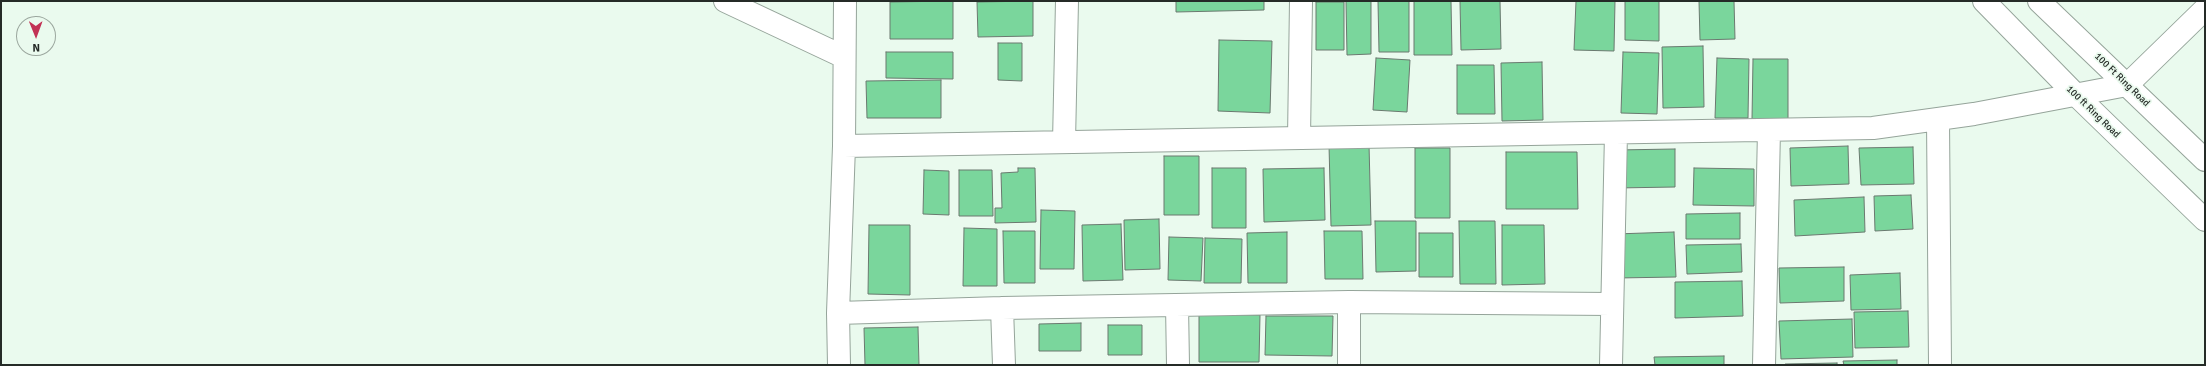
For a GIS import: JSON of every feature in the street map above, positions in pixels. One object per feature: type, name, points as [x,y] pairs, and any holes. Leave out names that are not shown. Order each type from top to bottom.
[{"type":"street","points":[[726,1],[844,57]]},
{"type":"street","points":[[840,365],[838,313],[844,146],[845,1]]},
{"type":"street","points":[[1064,142],[1067,1]]},
{"type":"street","points":[[1300,138],[1301,1]]},
{"type":"street","name":"100 ft Ring Road","points":[[1984,1],[2075,94],[2205,220]]},
{"type":"street","name":"100 Ft Ring Road","points":[[2040,1],[2205,160]]},
{"type":"street","points":[[844,146],[1873,128],[1938,120],[2127,85],[2205,9]]},
{"type":"street","points":[[1938,120],[1940,365]]},
{"type":"street","points":[[1764,365],[1769,130]]},
{"type":"street","points":[[1611,365],[1616,133]]},
{"type":"street","points":[[838,313],[1177,304],[1349,302],[1612,304]]},
{"type":"street","points":[[1349,302],[1349,365]]},
{"type":"street","points":[[1177,304],[1178,365]]},
{"type":"street","points":[[1002,308],[1004,365]]},
{"type":"building","points":[[953,1],[953,39],[890,39],[890,2]]},
{"type":"building","points":[[1033,1],[1033,36],[978,37],[977,2]]},
{"type":"building","points":[[1176,1],[1264,1],[1264,10],[1176,12]]},
{"type":"building","points":[[1346,1],[1371,1],[1371,54],[1347,55]]},
{"type":"building","points":[[1378,1],[1409,1],[1409,52],[1379,52]]},
{"type":"building","points":[[1414,1],[1451,1],[1452,55],[1414,55]]},
{"type":"building","points":[[1460,1],[1500,1],[1501,49],[1461,50]]},
{"type":"building","points":[[1576,1],[1615,1],[1614,51],[1574,50]]},
{"type":"building","points":[[1625,1],[1659,1],[1659,41],[1625,40]]},
{"type":"building","points":[[1699,1],[1734,1],[1735,39],[1700,40]]},
{"type":"building","points":[[1316,2],[1344,2],[1344,50],[1316,50]]},
{"type":"building","points":[[1219,40],[1272,41],[1270,113],[1218,111]]},
{"type":"building","points":[[998,43],[1022,43],[1022,81],[998,80]]},
{"type":"building","points":[[1703,46],[1704,107],[1663,108],[1662,47]]},
{"type":"building","points":[[886,52],[953,52],[953,79],[886,78]]},
{"type":"building","points":[[1623,52],[1659,53],[1657,114],[1621,113]]},
{"type":"building","points":[[1376,58],[1410,60],[1407,112],[1373,110]]},
{"type":"building","points":[[1717,58],[1749,59],[1748,118],[1715,118]]},
{"type":"building","points":[[1753,59],[1788,59],[1788,119],[1752,119]]},
{"type":"building","points":[[1542,62],[1543,120],[1502,121],[1501,63]]},
{"type":"building","points":[[1457,65],[1494,65],[1495,114],[1457,114]]},
{"type":"building","points":[[941,80],[941,118],[867,118],[866,81]]},
{"type":"building","points":[[1369,144],[1371,225],[1331,226],[1329,145]]},
{"type":"building","points":[[1848,146],[1849,184],[1791,186],[1790,148]]},
{"type":"building","points":[[1913,147],[1914,184],[1861,185],[1859,148]]},
{"type":"building","points":[[1415,148],[1450,148],[1450,218],[1415,218]]},
{"type":"building","points":[[1675,149],[1675,187],[1616,188],[1616,150]]},
{"type":"building","points":[[1506,152],[1577,152],[1578,209],[1506,209]]},
{"type":"building","points":[[1164,156],[1199,156],[1199,215],[1164,215]]},
{"type":"building","points":[[1018,168],[1035,168],[1036,222],[995,223],[995,208],[1002,208],[1001,173],[1018,172]]},
{"type":"building","points":[[1212,168],[1246,168],[1246,228],[1212,228]]},
{"type":"building","points":[[1324,168],[1325,220],[1264,222],[1263,169]]},
{"type":"building","points":[[1694,168],[1754,169],[1754,206],[1693,205]]},
{"type":"building","points":[[924,170],[949,171],[949,215],[923,214]]},
{"type":"building","points":[[959,170],[992,170],[993,216],[959,216]]},
{"type":"building","points":[[1911,195],[1913,229],[1875,231],[1874,196]]},
{"type":"building","points":[[1864,197],[1865,232],[1795,236],[1794,200]]},
{"type":"building","points":[[1041,210],[1075,211],[1074,269],[1040,269]]},
{"type":"building","points":[[1740,213],[1740,239],[1686,239],[1686,214]]},
{"type":"building","points":[[1159,219],[1160,269],[1125,270],[1124,220]]},
{"type":"building","points":[[1375,221],[1416,221],[1416,271],[1376,272]]},
{"type":"building","points":[[1459,221],[1495,221],[1496,284],[1460,284]]},
{"type":"building","points":[[1121,224],[1123,280],[1083,281],[1082,225]]},
{"type":"building","points":[[869,225],[910,225],[910,295],[868,294]]},
{"type":"building","points":[[1502,225],[1544,225],[1545,284],[1502,285]]},
{"type":"building","points":[[964,228],[997,229],[997,286],[963,286]]},
{"type":"building","points":[[1003,231],[1035,231],[1035,283],[1004,283]]},
{"type":"building","points":[[1324,231],[1362,231],[1363,279],[1325,279]]},
{"type":"building","points":[[1287,232],[1287,283],[1248,283],[1247,233]]},
{"type":"building","points":[[1674,232],[1676,277],[1617,278],[1615,234]]},
{"type":"building","points":[[1419,233],[1453,233],[1453,277],[1419,277]]},
{"type":"building","points":[[1169,237],[1203,238],[1201,281],[1168,280]]},
{"type":"building","points":[[1205,238],[1242,239],[1241,283],[1204,283]]},
{"type":"building","points":[[1741,244],[1742,272],[1687,274],[1686,245]]},
{"type":"building","points":[[1844,267],[1844,301],[1780,303],[1779,268]]},
{"type":"building","points":[[1900,273],[1901,309],[1851,310],[1850,275]]},
{"type":"building","points":[[1742,281],[1743,316],[1675,318],[1675,282]]},
{"type":"building","points":[[1908,311],[1909,347],[1855,348],[1854,312]]},
{"type":"building","points":[[1199,314],[1260,315],[1259,362],[1199,362]]},
{"type":"building","points":[[1266,316],[1333,316],[1332,356],[1265,355]]},
{"type":"building","points":[[1852,319],[1853,357],[1781,359],[1779,321]]},
{"type":"building","points":[[1081,323],[1081,351],[1039,351],[1039,324]]},
{"type":"building","points":[[1108,325],[1142,325],[1142,355],[1108,355]]},
{"type":"building","points":[[918,327],[919,365],[865,365],[864,328]]},
{"type":"building","points":[[1724,356],[1724,365],[1655,365],[1654,357]]},
{"type":"building","points":[[1897,360],[1897,365],[1844,365],[1843,361]]},
{"type":"building","points":[[1837,363],[1837,365],[1785,365],[1785,364]]}]
